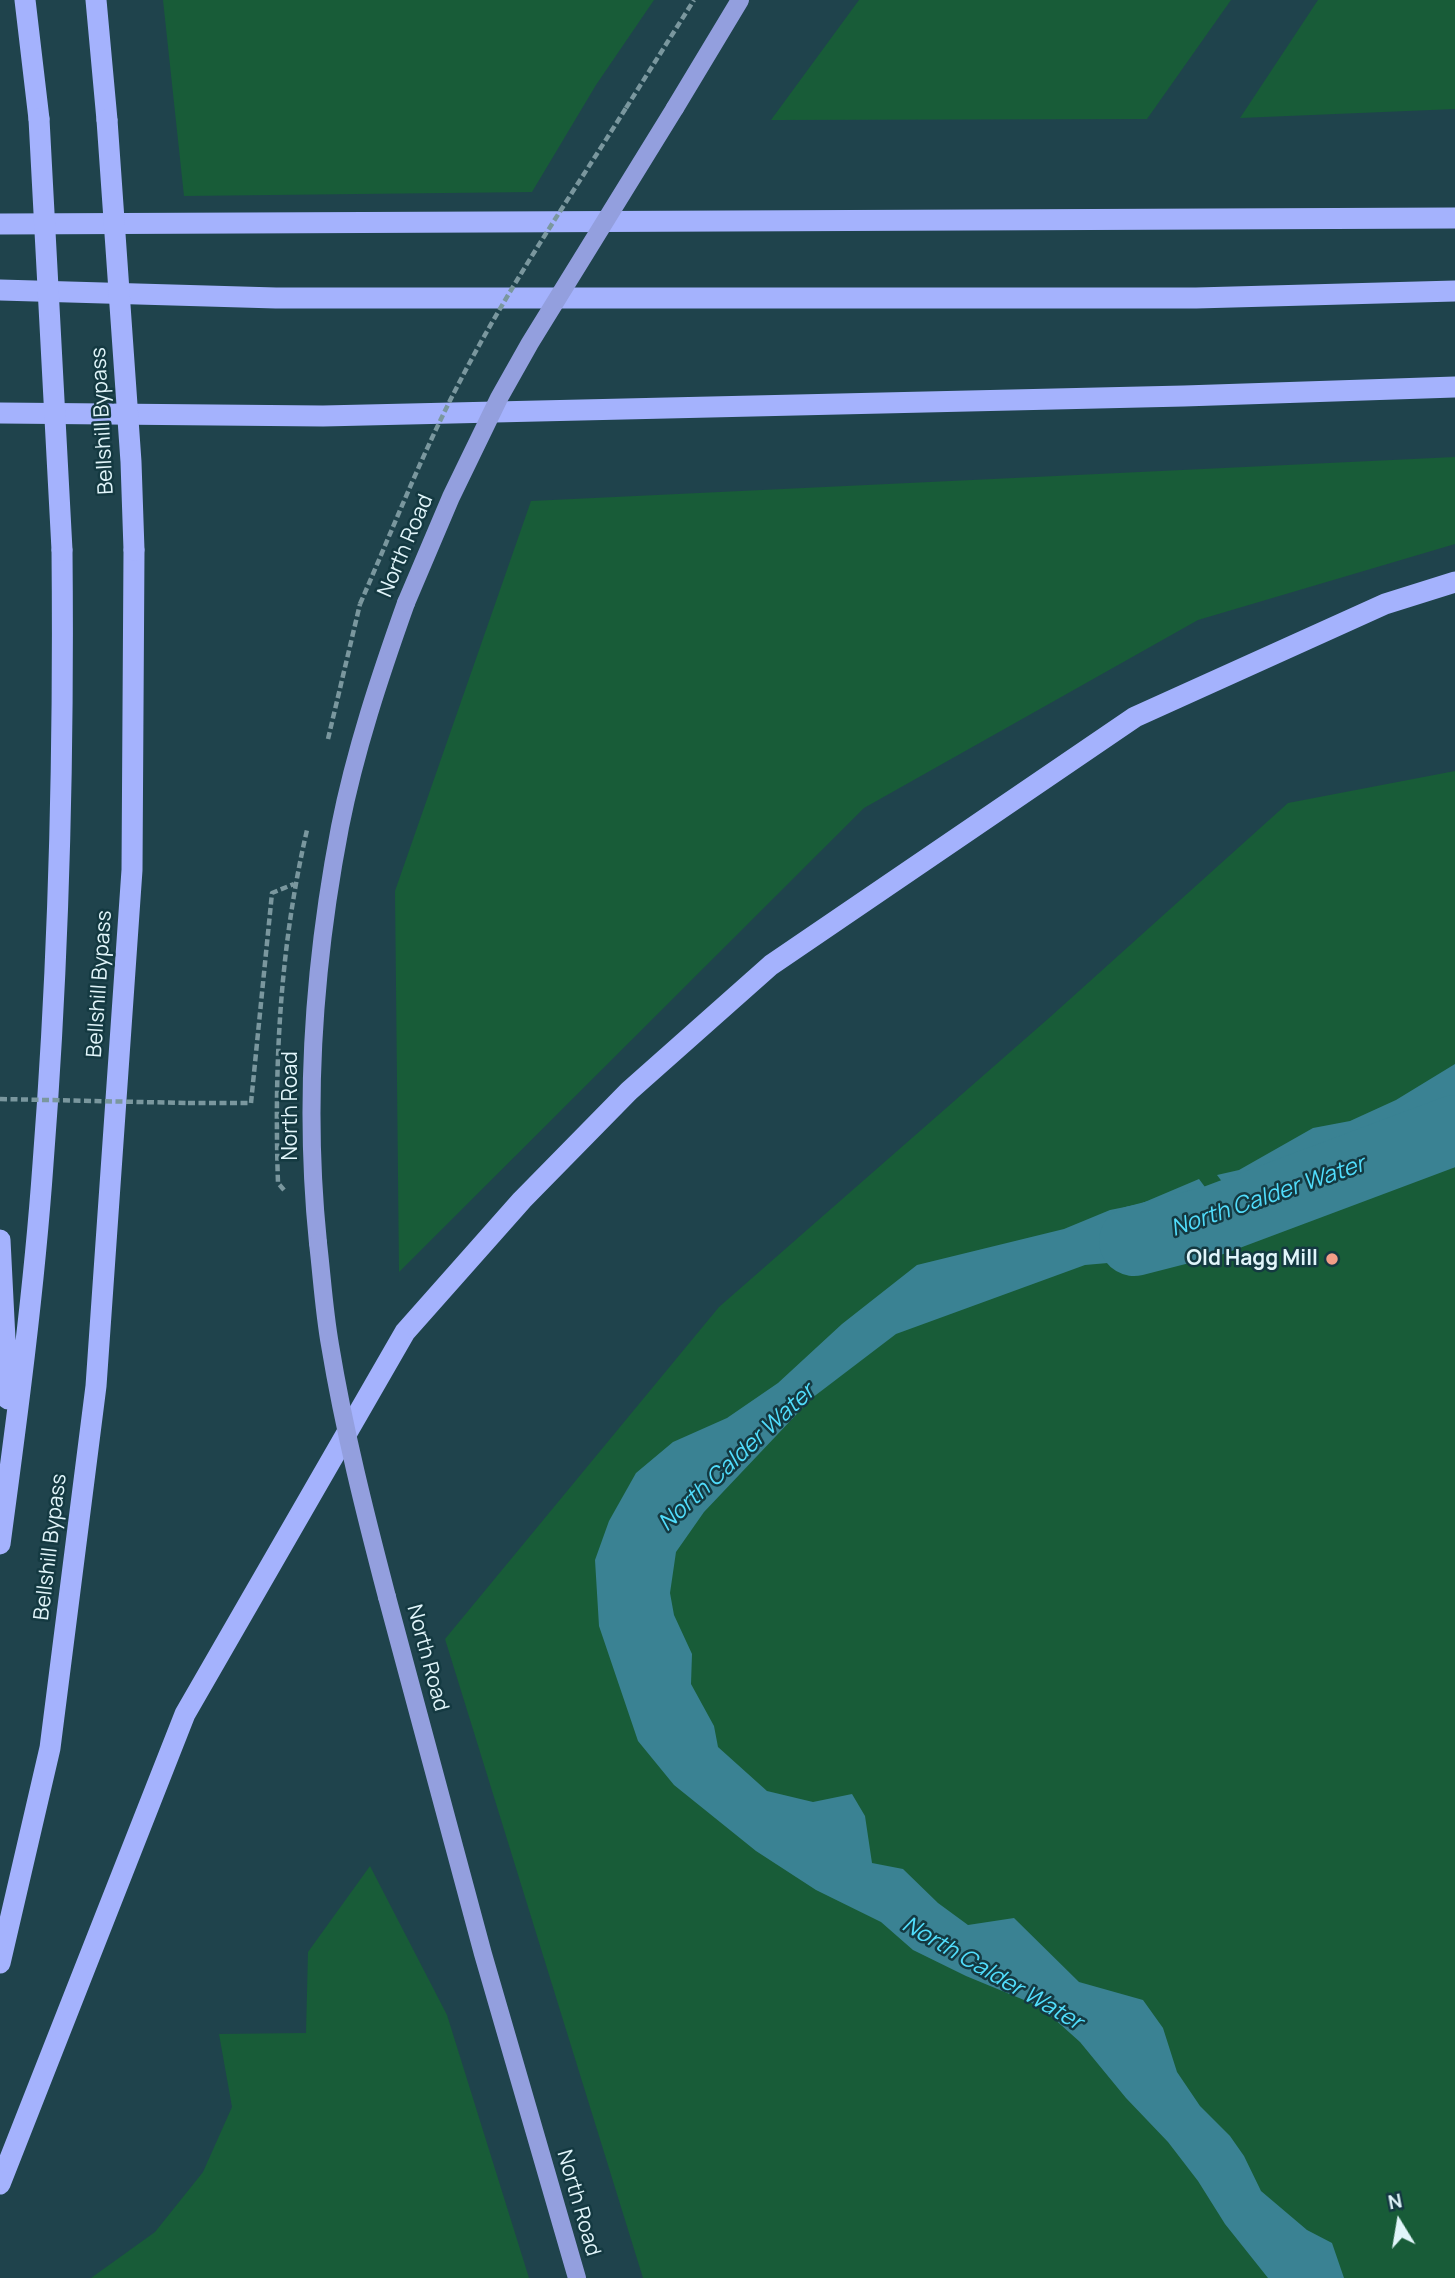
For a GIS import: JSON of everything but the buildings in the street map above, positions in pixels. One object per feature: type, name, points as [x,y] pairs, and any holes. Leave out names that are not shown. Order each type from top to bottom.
[{"type":"highway","points":[[0,1544],[42,1180],[53,1018],[61,811],[62,550],[39,119],[25,0]]},
{"type":"highway","name":"Bellshill Bypass","points":[[0,1963],[50,1748],[96,1386],[132,870],[134,550],[131,462],[96,0]]},
{"type":"highway","points":[[0,224],[1455,218]]},
{"type":"highway","points":[[0,290],[276,298],[1196,298],[1455,291]]},
{"type":"highway","points":[[0,413],[323,416],[1455,387]]},
{"type":"highway","points":[[0,2184],[185,1714],[405,1332],[522,1200],[629,1091],[771,965],[1135,717],[1385,604],[1455,582]]},
{"type":"highway","points":[[0,1240],[11,1461]]},
{"type":"main road","name":"North Road","points":[[577,2278],[482,1954],[356,1480],[329,1342],[318,1243],[312,1135],[314,1044],[329,895],[341,825],[380,678],[406,603],[451,497],[499,398],[740,0]]},
{"type":"path","points":[[360,604],[428,447],[491,325],[694,0]]},
{"type":"path","points":[[0,1099],[251,1103],[272,893],[294,884]]},
{"type":"green space","points":[[163,0],[654,0],[596,85],[532,192],[184,196]]},
{"type":"green space","points":[[859,0],[1231,0],[1147,119],[771,120]]},
{"type":"green space","points":[[1318,0],[1455,0],[1455,109],[1240,118]]},
{"type":"green space","points":[[1455,457],[1455,544],[1198,620],[864,808],[399,1272],[395,891],[531,501]]},
{"type":"green space","points":[[1455,771],[1455,2278],[643,2278],[445,1639],[719,1307],[1049,1018],[1288,803]]},
{"type":"green space","points":[[370,1866],[447,2015],[529,2278],[91,2278],[155,2232],[203,2172],[232,2107],[219,2034],[306,2033],[308,1952]]},
{"type":"water","points":[[1455,1064],[1455,1142],[1395,1173],[1332,1198],[1260,1232],[1217,1175],[1239,1170],[1313,1128],[1350,1121],[1396,1100]]},
{"type":"water","points":[[1199,1179],[1243,1238],[1191,1240],[1142,1260],[1085,1265],[896,1334],[812,1398],[704,1512],[676,1552],[670,1593],[674,1615],[692,1654],[691,1684],[714,1726],[718,1747],[767,1791],[813,1802],[852,1794],[865,1816],[872,1863],[903,1869],[938,1903],[968,1925],[1014,1918],[1079,1982],[1143,2000],[1163,2028],[1177,2072],[1200,2106],[1230,2136],[1244,2156],[1261,2191],[1307,2230],[1332,2243],[1344,2278],[1268,2278],[1225,2224],[1198,2181],[1168,2142],[1126,2098],[1080,2042],[1041,2007],[966,1976],[913,1950],[881,1922],[816,1890],[756,1851],[674,1785],[638,1741],[599,1626],[595,1560],[609,1521],[636,1473],[673,1442],[727,1418],[778,1383],[842,1324],[917,1265],[1064,1229],[1110,1210],[1140,1204]]},
{"type":"waterway","name":"North Calder Water","points":[[1134,1241],[1212,1221],[1455,1130]]},
{"type":"place","name":"Old Hagg Mill","points":[[1332,1259]]}]
